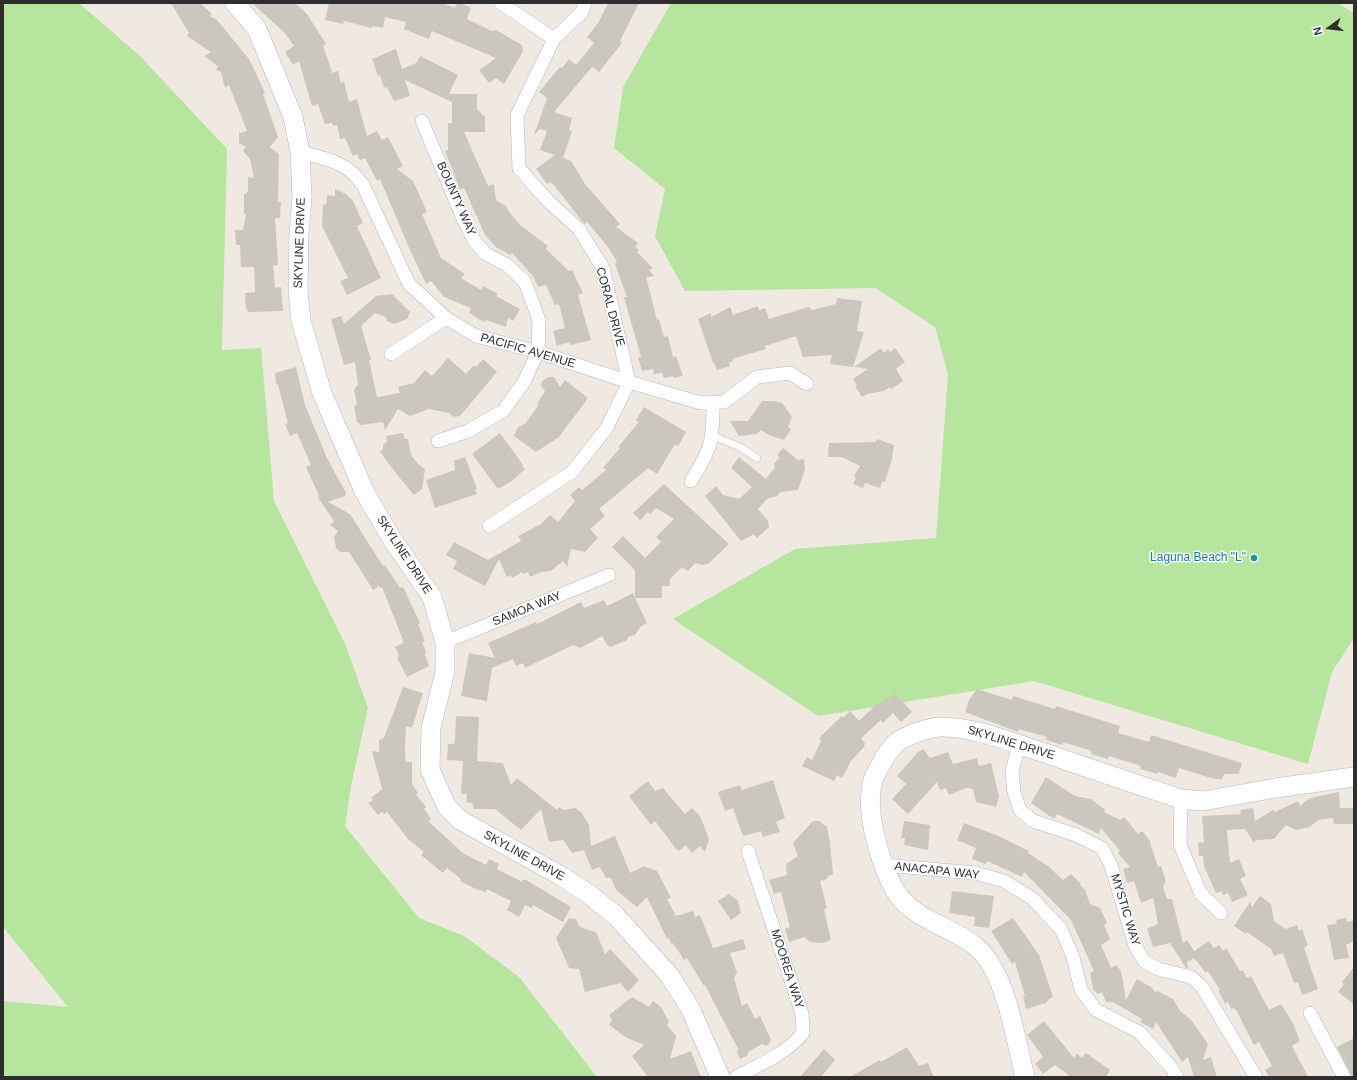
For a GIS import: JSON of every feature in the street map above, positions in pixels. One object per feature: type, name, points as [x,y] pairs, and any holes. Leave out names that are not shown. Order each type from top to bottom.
[{"type":"street","name":"SKYLINE DRIVE","points":[[235,3],[257,30],[293,117],[300,152],[302,198],[299,233],[298,292],[301,321],[312,363],[322,393],[365,493],[392,539],[432,596],[446,642],[445,672],[431,728],[430,770],[438,792],[447,807],[460,820],[574,884],[616,916],[670,976],[691,1010],[720,1077]]},
{"type":"street","points":[[501,3],[554,39]]},
{"type":"street","name":"CORAL DRIVE","points":[[585,3],[582,12],[554,39],[517,115],[519,168],[548,200],[579,229],[602,268],[629,382]]},
{"type":"street","name":"BOUNTY WAY","points":[[422,121],[464,221],[475,242],[486,254],[507,265],[525,282],[539,320],[538,352],[524,382],[503,411],[468,431],[438,441]]},
{"type":"street","name":"PACIFIC AVENUE","points":[[300,152],[342,164],[354,173],[364,185],[409,284],[446,318],[476,336],[538,352],[629,382],[701,403],[724,402],[757,377],[790,373],[807,384]]},
{"type":"street","points":[[391,354],[446,318]]},
{"type":"street","points":[[489,526],[572,472],[606,429],[629,382]]},
{"type":"street","points":[[691,481],[705,460],[713,436],[713,402]]},
{"type":"street","name":"SAMOA WAY","points":[[446,642],[609,575]]},
{"type":"street","name":"SKYLINE DRIVE","points":[[1025,1077],[1001,985],[988,958],[974,945],[906,905],[896,891],[885,865],[871,823],[870,799],[872,779],[894,744],[913,734],[938,727],[962,728],[1019,745],[1181,799],[1203,801],[1276,788],[1354,777]]},
{"type":"street","name":"MYSTIC WAY","points":[[1019,745],[1012,771],[1014,792],[1020,810],[1033,821],[1076,836],[1102,848],[1111,865],[1135,946],[1144,961],[1158,969],[1191,977],[1202,987],[1256,1077]]},
{"type":"street","points":[[1181,799],[1180,845],[1201,894],[1221,913]]},
{"type":"street","name":"MOOREA WAY","points":[[736,1077],[784,1051],[795,1043],[803,1033],[802,1014],[748,850]]},
{"type":"street","name":"ANACAPA WAY","points":[[885,865],[975,873],[1004,881],[1033,899],[1061,929],[1074,957],[1081,990],[1096,1010],[1139,1032],[1170,1066],[1177,1077]]},
{"type":"street","points":[[1310,1013],[1344,1077]]},
{"type":"lane","points":[[713,436],[740,447],[756,458]]},
{"type":"green space","points":[[3,3],[79,3],[139,55],[227,149],[222,350],[261,348],[274,501],[346,646],[368,708],[351,786],[345,826],[419,918],[464,936],[519,977],[597,1077],[3,1077],[3,1001],[68,1007],[3,927]]},
{"type":"green space","points":[[671,3],[1338,3],[1354,13],[1354,638],[1332,672],[1308,764],[1034,681],[818,716],[673,619],[795,549],[936,538],[948,374],[935,327],[875,288],[685,291],[655,236],[665,189],[614,148],[623,87]]},
{"type":"building","points":[[171,3],[200,3],[212,14],[210,16],[217,20],[249,59],[265,93],[263,94],[278,137],[270,147],[279,154],[278,202],[281,202],[280,218],[275,218],[278,265],[273,266],[275,288],[281,287],[283,311],[248,312],[246,307],[245,293],[255,292],[254,267],[241,267],[240,245],[236,245],[235,230],[243,230],[246,215],[244,213],[244,194],[248,192],[248,177],[254,178],[250,159],[243,151],[246,147],[239,143],[239,133],[247,131],[229,85],[225,88],[221,72],[216,70],[218,66],[204,56],[211,52],[187,36],[189,33]]},
{"type":"building","points":[[252,3],[295,3],[307,14],[326,44],[323,46],[332,73],[338,71],[341,83],[344,82],[349,102],[357,99],[367,136],[377,131],[382,140],[388,137],[403,166],[397,169],[413,181],[427,212],[422,214],[441,258],[465,274],[461,278],[481,290],[483,286],[498,294],[496,296],[520,309],[513,321],[508,318],[506,327],[486,320],[484,322],[469,313],[471,308],[444,297],[431,281],[426,284],[380,179],[377,181],[365,158],[360,160],[357,154],[353,156],[345,138],[340,139],[337,125],[333,126],[332,123],[325,124],[318,104],[312,106],[299,61],[293,65],[285,52],[294,46],[285,33]]},
{"type":"building","points":[[329,3],[442,3],[455,8],[457,3],[460,3],[471,8],[467,19],[492,31],[496,30],[522,45],[523,51],[504,84],[496,78],[489,83],[479,70],[496,58],[432,31],[429,39],[426,38],[404,29],[406,22],[385,17],[383,28],[372,26],[372,28],[344,21],[343,24],[325,20]]},
{"type":"building","points":[[608,3],[639,3],[620,41],[622,43],[599,72],[592,67],[554,112],[572,118],[569,130],[572,131],[563,158],[571,161],[585,184],[620,224],[616,227],[638,243],[635,247],[639,250],[637,252],[653,268],[649,270],[654,276],[646,277],[657,320],[659,319],[664,337],[668,336],[673,357],[676,356],[683,376],[673,378],[673,376],[664,378],[662,373],[654,374],[653,369],[642,371],[638,358],[641,357],[624,297],[627,297],[615,264],[617,262],[608,247],[587,222],[585,224],[582,221],[554,185],[550,182],[547,184],[536,169],[555,155],[540,150],[547,131],[540,129],[534,135],[547,98],[539,92],[560,67],[562,68],[569,59],[576,65],[594,43],[587,37],[598,23]]},
{"type":"building","points":[[396,49],[402,69],[416,63],[420,56],[458,75],[449,94],[477,94],[477,109],[485,117],[485,132],[464,132],[488,186],[494,184],[496,200],[506,206],[520,225],[548,246],[546,249],[569,271],[572,270],[583,293],[578,295],[591,340],[570,345],[569,342],[557,346],[553,331],[565,328],[559,304],[555,305],[546,285],[538,287],[533,276],[512,253],[510,255],[496,247],[485,235],[464,188],[460,190],[445,151],[448,150],[448,123],[452,123],[452,102],[405,80],[410,96],[394,101],[387,87],[384,88],[380,75],[378,76],[372,59]]},
{"type":"building","points":[[335,189],[346,194],[353,201],[363,223],[357,226],[381,278],[347,295],[340,281],[348,278],[322,226],[323,205],[326,204],[327,195],[335,196]]},
{"type":"building","points":[[392,294],[410,312],[407,319],[394,324],[387,321],[386,317],[375,313],[361,326],[371,360],[369,360],[377,397],[400,393],[398,387],[414,383],[425,370],[432,376],[448,358],[466,374],[474,365],[476,367],[483,359],[497,372],[460,416],[454,417],[449,413],[429,409],[410,416],[398,409],[385,430],[383,422],[361,425],[357,422],[354,407],[357,404],[354,390],[358,384],[355,362],[344,365],[331,319],[341,316],[344,324],[376,296]]},
{"type":"building","points":[[837,298],[862,301],[857,331],[864,332],[853,367],[830,364],[832,355],[803,357],[796,336],[765,346],[766,349],[732,359],[733,361],[729,363],[730,366],[717,370],[713,363],[698,319],[711,313],[711,317],[730,307],[733,315],[758,306],[759,310],[765,308],[769,319],[809,307],[812,310],[836,304]]},
{"type":"building","points":[[881,348],[884,353],[888,349],[890,352],[895,348],[905,362],[896,369],[903,381],[891,389],[890,387],[884,391],[867,394],[862,397],[855,386],[857,385],[853,379],[868,369],[854,367]]},
{"type":"building","points":[[296,367],[305,405],[327,458],[346,493],[345,496],[328,502],[350,514],[383,566],[385,565],[400,588],[403,587],[420,623],[418,624],[425,641],[422,642],[429,666],[407,677],[397,658],[399,655],[395,647],[403,643],[403,640],[382,587],[380,588],[379,586],[373,590],[349,552],[341,552],[336,548],[334,537],[338,531],[330,525],[334,521],[317,496],[320,498],[306,467],[311,465],[297,433],[290,436],[285,424],[288,423],[278,385],[276,384],[275,373]]},
{"type":"building","points":[[549,377],[554,377],[560,387],[565,380],[588,398],[559,437],[536,452],[514,436],[518,427],[525,424],[538,406],[538,402],[545,391],[541,386],[542,381]]},
{"type":"building","points":[[762,401],[782,403],[792,417],[788,427],[791,429],[784,440],[769,435],[761,430],[757,434],[739,436],[730,421],[748,421]]},
{"type":"building","points":[[644,407],[686,432],[678,446],[675,444],[657,474],[648,468],[599,509],[605,516],[590,529],[598,538],[585,552],[571,549],[567,567],[563,561],[551,571],[541,572],[530,577],[528,572],[523,574],[522,572],[512,578],[511,575],[507,577],[499,559],[485,586],[453,569],[457,561],[446,555],[454,542],[488,560],[521,541],[518,536],[541,524],[550,515],[558,522],[575,501],[570,495],[579,487],[582,490],[606,470],[603,468],[639,422],[636,420]]},
{"type":"building","points":[[403,433],[405,439],[408,439],[411,455],[418,464],[425,469],[422,489],[414,495],[380,452],[383,449],[383,445],[387,442],[386,436]]},
{"type":"building","points":[[500,433],[525,469],[512,481],[498,489],[472,454]]},
{"type":"building","points":[[877,439],[894,445],[892,459],[885,482],[882,481],[880,488],[865,483],[863,488],[853,484],[856,478],[854,476],[860,466],[842,457],[828,457],[829,443],[876,442]]},
{"type":"building","points":[[783,448],[798,460],[804,459],[805,469],[798,490],[780,492],[777,496],[767,499],[758,509],[768,521],[769,527],[757,538],[754,534],[741,541],[705,496],[716,486],[723,495],[739,499],[752,487],[731,468],[739,457],[766,479],[775,467],[774,464],[779,458],[778,454]]},
{"type":"building","points":[[465,457],[477,489],[475,489],[477,494],[435,508],[426,480],[455,470],[454,461]]},
{"type":"building","points":[[664,484],[729,544],[708,564],[702,565],[695,563],[688,571],[682,567],[670,579],[670,586],[662,586],[662,598],[635,598],[635,570],[612,547],[623,536],[645,558],[661,542],[656,537],[674,519],[656,508],[650,514],[648,512],[640,520],[633,513]]},
{"type":"building","points":[[633,593],[647,623],[640,627],[635,635],[628,637],[627,640],[611,647],[607,645],[602,636],[580,648],[573,645],[525,668],[523,663],[516,666],[513,659],[492,668],[487,701],[461,696],[469,653],[495,658],[488,643],[536,622],[537,624],[581,602],[584,608],[604,600],[607,606]]},
{"type":"building","points":[[403,687],[423,693],[412,728],[406,726],[405,750],[406,762],[412,762],[412,784],[418,793],[416,795],[426,807],[424,809],[431,819],[428,821],[463,853],[486,865],[489,859],[499,864],[497,869],[522,882],[523,880],[526,880],[571,907],[563,922],[533,905],[532,908],[525,905],[519,917],[507,910],[511,901],[487,889],[486,892],[460,881],[461,879],[447,868],[443,873],[421,855],[424,852],[408,839],[387,812],[384,814],[382,812],[378,815],[368,803],[373,800],[371,798],[382,789],[372,751],[379,752],[379,740],[384,738]]},
{"type":"building","points":[[977,689],[1012,700],[1013,696],[1055,709],[1056,706],[1120,726],[1118,733],[1149,742],[1151,735],[1242,763],[1239,774],[1224,774],[1222,779],[1214,779],[1179,768],[1176,778],[1158,772],[1157,774],[1140,769],[1141,766],[1109,756],[1108,759],[1091,754],[1092,751],[1063,742],[1062,745],[1046,740],[1047,737],[1019,729],[1018,732],[965,712],[969,700]]},
{"type":"building","points":[[895,693],[912,712],[901,722],[893,713],[883,723],[881,720],[861,738],[865,743],[864,747],[851,761],[842,778],[837,775],[834,781],[802,766],[807,757],[812,760],[821,741],[819,738],[842,716],[843,718],[850,711],[859,721],[879,702],[881,704]]},
{"type":"building","points":[[456,716],[479,717],[477,761],[503,763],[511,785],[517,778],[557,810],[559,807],[564,810],[575,808],[581,812],[589,825],[591,846],[615,836],[630,873],[644,866],[657,871],[671,898],[667,899],[676,916],[693,911],[695,917],[700,915],[713,948],[743,939],[746,949],[730,953],[737,972],[734,978],[742,1006],[747,1003],[755,1019],[760,1016],[771,1040],[769,1044],[766,1046],[762,1044],[748,1052],[747,1056],[740,1059],[737,1052],[738,1049],[705,985],[704,986],[687,958],[684,960],[673,943],[671,944],[669,938],[667,939],[647,897],[637,907],[616,890],[611,878],[606,878],[600,867],[592,870],[584,850],[572,853],[563,840],[549,842],[541,809],[521,830],[495,809],[474,809],[472,803],[466,802],[467,794],[461,794],[463,761],[447,760],[448,744],[454,744]]},
{"type":"building","points":[[923,749],[930,758],[948,752],[953,764],[977,758],[979,766],[991,763],[999,796],[996,807],[976,802],[973,789],[970,789],[969,787],[949,795],[946,788],[940,790],[937,782],[908,814],[892,799],[906,784],[897,776],[917,753]]},
{"type":"building","points":[[1046,777],[1075,796],[1091,799],[1105,810],[1104,812],[1120,820],[1124,817],[1138,834],[1142,831],[1151,842],[1150,843],[1158,867],[1161,866],[1166,881],[1163,887],[1167,899],[1172,899],[1183,943],[1187,940],[1194,951],[1209,941],[1214,948],[1219,945],[1223,951],[1226,948],[1240,971],[1243,971],[1247,978],[1251,976],[1269,1010],[1281,1004],[1293,1023],[1300,1041],[1292,1046],[1308,1077],[1269,1077],[1265,1070],[1272,1066],[1259,1042],[1254,1045],[1236,1010],[1234,1008],[1231,1009],[1228,1002],[1225,1004],[1218,990],[1220,990],[1208,971],[1206,973],[1194,958],[1187,962],[1188,968],[1186,968],[1170,943],[1153,947],[1147,929],[1158,924],[1153,898],[1141,903],[1134,881],[1127,883],[1123,869],[1130,867],[1118,853],[1120,851],[1101,828],[1099,834],[1057,814],[1054,819],[1031,803]]},
{"type":"building","points":[[773,780],[785,818],[776,822],[780,832],[763,837],[761,831],[743,836],[733,808],[725,811],[718,792],[740,785],[742,790]]},
{"type":"building","points":[[648,781],[655,791],[663,788],[685,814],[692,808],[700,816],[709,839],[705,852],[700,846],[692,853],[686,845],[679,851],[677,850],[655,821],[651,825],[629,796]]},
{"type":"building","points":[[1339,792],[1340,808],[1354,808],[1354,824],[1334,824],[1333,818],[1318,820],[1310,827],[1296,830],[1286,825],[1274,839],[1257,840],[1254,843],[1245,829],[1227,830],[1230,863],[1239,859],[1246,876],[1240,879],[1248,895],[1232,902],[1228,893],[1223,895],[1221,891],[1216,893],[1204,866],[1203,856],[1199,856],[1198,843],[1204,842],[1202,816],[1241,814],[1240,810],[1253,808],[1255,821],[1273,810],[1275,812],[1298,801],[1300,806],[1310,798]]},
{"type":"building","points":[[813,821],[819,821],[827,827],[830,843],[833,874],[827,877],[827,879],[820,881],[827,908],[824,909],[831,940],[823,943],[810,942],[805,937],[789,942],[785,929],[790,927],[781,892],[774,894],[769,880],[787,875],[786,864],[798,856],[793,843]]},
{"type":"building","points":[[904,821],[930,825],[928,850],[904,845],[905,838],[901,838]]},
{"type":"building","points":[[964,823],[996,835],[1029,851],[1028,853],[1048,866],[1063,880],[1071,874],[1081,884],[1080,885],[1085,890],[1090,904],[1100,908],[1107,923],[1104,925],[1110,939],[1101,945],[1111,968],[1116,965],[1121,971],[1126,1000],[1137,979],[1151,987],[1155,992],[1158,991],[1173,999],[1180,1011],[1191,1020],[1208,1044],[1203,1060],[1211,1057],[1217,1077],[1194,1077],[1188,1057],[1182,1062],[1156,1022],[1153,1029],[1140,1022],[1142,1019],[1113,1002],[1106,1002],[1102,992],[1098,994],[1093,990],[1090,973],[1094,971],[1071,920],[1024,872],[1022,877],[987,861],[986,864],[972,859],[976,848],[957,840]]},
{"type":"building","points":[[952,891],[994,896],[989,928],[974,926],[975,917],[949,913]]},
{"type":"building","points":[[729,894],[738,901],[741,913],[731,920],[718,901]]},
{"type":"building","points":[[1260,896],[1271,904],[1274,921],[1286,929],[1297,925],[1299,931],[1302,929],[1308,945],[1304,948],[1318,989],[1302,995],[1298,982],[1294,983],[1283,953],[1274,956],[1271,949],[1247,932],[1246,934],[1234,926],[1250,902],[1252,907]]},
{"type":"building","points":[[569,918],[576,919],[579,926],[582,928],[596,932],[605,954],[610,949],[639,980],[628,992],[620,983],[585,992],[579,969],[569,968],[556,938]]},
{"type":"building","points":[[1013,918],[1039,955],[1053,997],[1046,1003],[1026,1009],[1023,996],[1025,996],[1015,962],[1012,964],[991,931]]},
{"type":"building","points":[[1346,918],[1347,922],[1354,920],[1354,941],[1346,945],[1349,958],[1334,960],[1327,925],[1337,924],[1336,920]]},
{"type":"building","points":[[1354,967],[1354,1004],[1338,992],[1344,984],[1342,982]]},
{"type":"building","points":[[632,997],[649,1007],[653,1001],[661,1007],[669,1022],[667,1025],[676,1036],[670,1059],[691,1051],[701,1077],[648,1077],[632,1056],[644,1045],[627,1038],[609,1025],[612,1019],[609,1015]]},
{"type":"building","points":[[1044,1021],[1074,1058],[1077,1054],[1082,1058],[1086,1053],[1110,1070],[1106,1077],[1071,1077],[1055,1065],[1043,1074],[1035,1064],[1043,1057],[1027,1035]]},
{"type":"building","points":[[1354,1038],[1354,1077],[1352,1077],[1337,1047]]},
{"type":"building","points":[[907,1047],[919,1066],[928,1063],[934,1077],[850,1077],[880,1060],[881,1062]]},
{"type":"building","points":[[824,1049],[835,1060],[821,1077],[800,1077]]},
{"type":"place","name":"Laguna Beach \"L\"","points":[[1254,558]]}]
